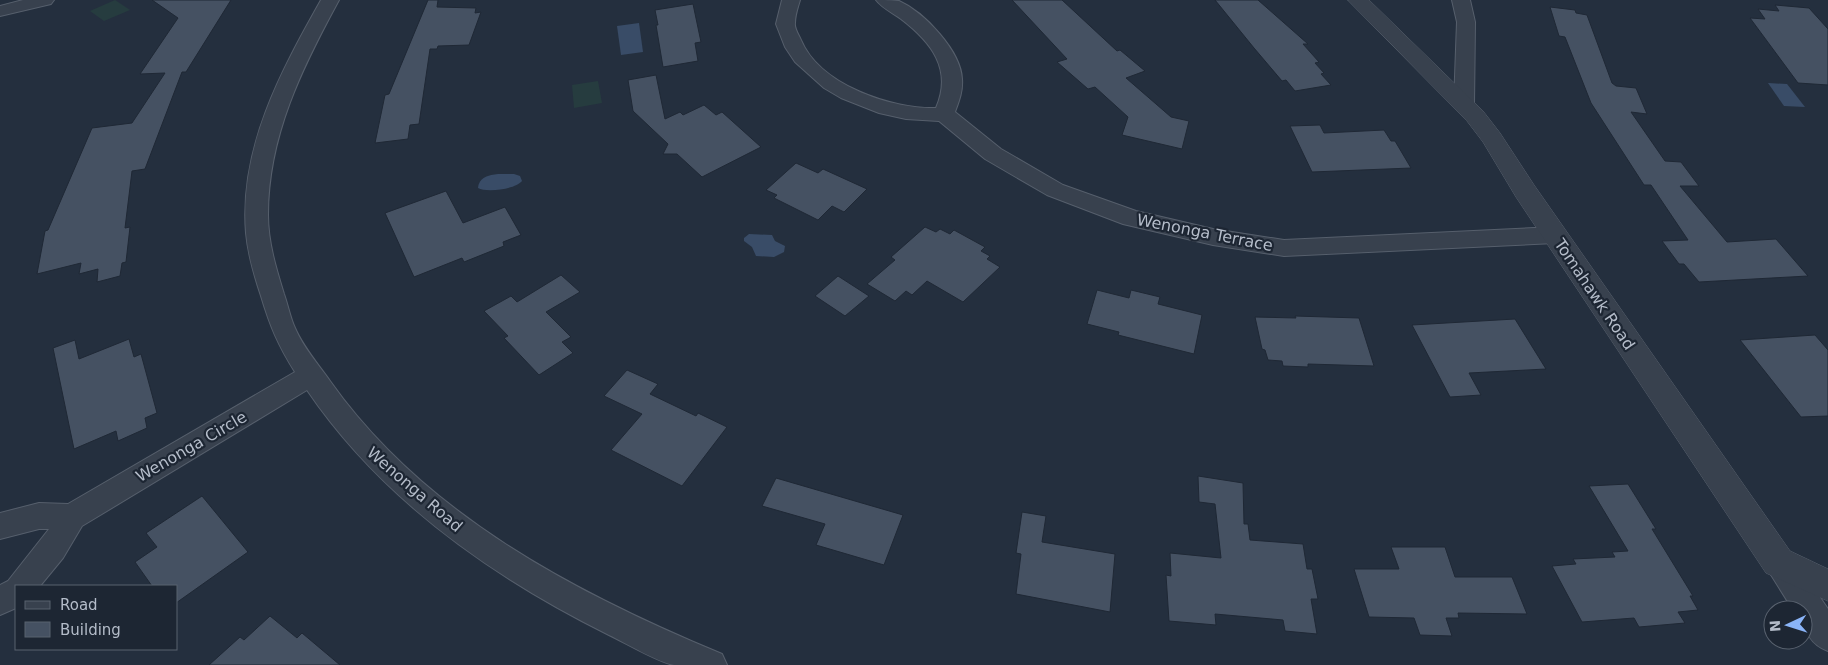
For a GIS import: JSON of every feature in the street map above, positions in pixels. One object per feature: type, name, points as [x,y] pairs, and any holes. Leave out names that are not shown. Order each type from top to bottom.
[{"type":"street","points":[[0,11],[44,0]]},
{"type":"street","name":"Wenonga Road","points":[[330,0],[288,77],[271,121],[261,161],[257,214],[267,281],[284,331],[310,376],[344,424],[384,465],[472,538],[557,592],[672,650],[711,665]]},
{"type":"street","points":[[791,0],[785,24],[801,58],[836,87],[870,105],[925,116],[944,114],[953,92],[950,66],[935,39],[909,16],[885,0]]},
{"type":"street","name":"Tomahawk Road","points":[[1358,0],[1464,104],[1492,138],[1555,235],[1778,562]]},
{"type":"street","points":[[1461,0],[1466,22],[1464,104]]},
{"type":"street","name":"Wenonga Terrace","points":[[944,114],[993,154],[1056,190],[1131,218],[1213,237],[1284,248],[1555,235]]},
{"type":"street","name":"Wenonga Circle","points":[[22,585],[53,549],[72,517],[310,376]]},
{"type":"street","points":[[0,526],[39,516],[72,517]]},
{"type":"street","points":[[1778,562],[1828,586]]},
{"type":"street","points":[[1778,562],[1828,636]]},
{"type":"street","points":[[0,601],[15,593]]},
{"type":"green space","points":[[115,0],[130,10],[104,21],[90,11]]},
{"type":"green space","points":[[598,81],[602,103],[574,108],[572,85]]},
{"type":"water","points":[[639,23],[643,52],[621,55],[617,26]]},
{"type":"water","points":[[1768,83],[1787,84],[1805,107],[1784,106]]},
{"type":"water","points":[[498,174],[514,174],[520,176],[522,181],[514,186],[501,189],[488,190],[478,188],[482,179]]},
{"type":"water","points":[[749,234],[772,235],[775,241],[785,246],[784,252],[774,257],[756,256],[752,247],[744,241],[744,238]]},
{"type":"building","points":[[152,0],[231,0],[186,72],[182,72],[145,169],[132,171],[125,228],[130,227],[126,262],[122,263],[120,276],[97,282],[98,269],[79,274],[81,263],[37,274],[45,231],[48,230],[92,128],[132,123],[165,73],[140,74],[178,18]]},
{"type":"building","points":[[428,0],[438,0],[437,7],[476,8],[475,13],[481,12],[469,45],[438,46],[437,49],[430,49],[419,124],[410,125],[408,139],[375,143],[385,95],[389,94]]},
{"type":"building","points":[[1012,0],[1062,0],[1117,51],[1120,50],[1145,71],[1126,78],[1171,117],[1189,121],[1182,149],[1122,135],[1128,117],[1095,87],[1088,89],[1057,62],[1067,59]]},
{"type":"building","points":[[1215,0],[1258,0],[1308,44],[1303,44],[1319,62],[1315,63],[1324,73],[1321,74],[1331,85],[1295,91],[1286,80],[1282,81]]},
{"type":"building","points":[[693,4],[701,42],[695,43],[698,61],[663,67],[655,10]]},
{"type":"building","points":[[1775,5],[1809,8],[1828,29],[1828,85],[1798,83],[1750,18],[1765,19],[1758,9],[1779,11]]},
{"type":"building","points":[[1550,7],[1575,10],[1576,13],[1587,15],[1612,83],[1616,86],[1636,88],[1647,114],[1631,112],[1665,161],[1681,162],[1699,186],[1680,186],[1727,242],[1776,239],[1808,276],[1699,282],[1684,264],[1679,264],[1662,241],[1688,240],[1651,185],[1644,185],[1591,103],[1565,37],[1559,36]]},
{"type":"building","points":[[656,75],[665,119],[680,112],[683,115],[704,105],[716,115],[722,112],[761,147],[702,177],[677,154],[663,154],[668,144],[633,111],[628,80]]},
{"type":"building","points":[[1320,125],[1324,133],[1384,130],[1391,141],[1395,141],[1411,168],[1312,172],[1290,126]]},
{"type":"building","points":[[796,163],[818,173],[823,169],[867,189],[844,212],[832,206],[818,220],[774,198],[777,195],[766,190]]},
{"type":"building","points":[[446,191],[463,223],[505,207],[521,235],[503,242],[504,246],[464,262],[462,258],[414,277],[385,213]]},
{"type":"building","points":[[925,227],[936,232],[940,229],[950,234],[954,230],[985,247],[981,251],[990,256],[987,259],[1000,267],[963,302],[927,281],[912,295],[906,291],[895,301],[867,284],[895,260],[891,257]]},
{"type":"building","points":[[561,275],[580,292],[546,312],[571,337],[562,342],[573,353],[539,375],[504,338],[508,336],[484,311],[511,296],[517,302]]},
{"type":"building","points":[[838,276],[869,296],[845,316],[815,296]]},
{"type":"building","points":[[1097,290],[1129,298],[1131,290],[1160,297],[1158,304],[1202,315],[1194,354],[1118,335],[1119,332],[1087,324]]},
{"type":"building","points":[[1295,316],[1359,318],[1374,366],[1308,364],[1308,367],[1283,366],[1282,361],[1268,360],[1265,350],[1262,349],[1255,317],[1296,318]]},
{"type":"building","points":[[1515,319],[1546,369],[1469,373],[1481,395],[1450,397],[1412,325]]},
{"type":"building","points":[[1815,335],[1828,350],[1828,416],[1801,417],[1740,340]]},
{"type":"building","points":[[129,339],[134,357],[141,354],[157,413],[145,418],[147,428],[118,441],[116,431],[74,449],[53,348],[75,340],[79,359]]},
{"type":"building","points":[[627,370],[658,384],[650,394],[696,416],[698,413],[727,427],[682,486],[611,450],[642,414],[604,396]]},
{"type":"building","points":[[1198,476],[1243,483],[1244,524],[1248,524],[1250,540],[1303,544],[1307,569],[1312,569],[1318,599],[1311,599],[1317,634],[1285,631],[1283,620],[1215,614],[1216,625],[1169,621],[1166,575],[1171,576],[1170,553],[1221,558],[1215,504],[1199,502]]},
{"type":"building","points":[[776,478],[903,515],[884,565],[816,545],[825,524],[762,506]]},
{"type":"building","points":[[1628,484],[1656,529],[1652,529],[1693,596],[1690,596],[1698,610],[1678,612],[1685,623],[1639,627],[1634,618],[1582,622],[1552,566],[1576,564],[1573,559],[1615,557],[1612,552],[1628,551],[1589,486]]},
{"type":"building","points":[[202,496],[248,552],[178,602],[178,585],[151,585],[135,562],[157,547],[146,533]]},
{"type":"building","points":[[1022,512],[1046,516],[1042,542],[1115,554],[1110,612],[1016,594],[1021,554],[1016,553]]},
{"type":"building","points":[[1391,547],[1445,547],[1455,577],[1512,577],[1527,614],[1458,613],[1459,618],[1446,618],[1452,636],[1420,635],[1414,618],[1369,617],[1354,569],[1399,569]]},
{"type":"building","points":[[270,616],[297,638],[302,633],[340,665],[209,665],[240,637],[244,640]]}]
